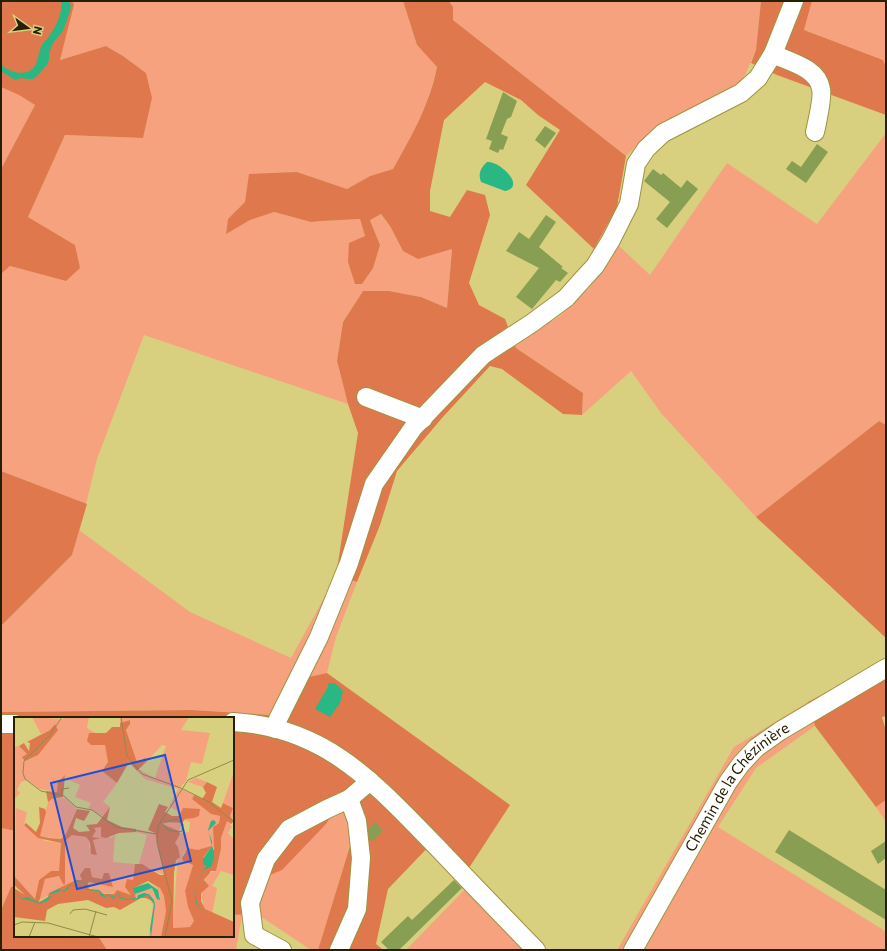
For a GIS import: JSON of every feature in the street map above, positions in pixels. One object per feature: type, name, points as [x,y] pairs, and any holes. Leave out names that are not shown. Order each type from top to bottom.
[{"type":"street","points":[[276,729],[278,719],[319,637],[349,563],[374,484],[413,428],[483,355],[566,298],[595,266],[611,240],[629,204],[636,164],[646,149],[663,133],[741,93],[758,78],[773,54],[794,1]]},
{"type":"street","points":[[773,54],[805,69],[816,76],[822,89],[815,132]]},
{"type":"street","points":[[366,398],[423,419]]},
{"type":"street","name":"Chemin de la Chézinière","points":[[633,950],[724,789],[741,764],[756,748],[780,731],[886,668]]},
{"type":"street","points":[[234,722],[276,729],[297,735],[338,755],[370,781],[402,811],[536,950]]},
{"type":"street","points":[[1,724],[14,724]]},
{"type":"street","points":[[282,950],[254,935],[250,903],[266,858],[289,829],[349,799],[370,781]]},
{"type":"street","points":[[339,950],[357,909],[361,858],[357,821],[349,799]]},
{"type":"shaded area","points":[[1,1],[73,1],[74,5],[60,60],[106,46],[123,56],[146,73],[152,98],[143,138],[65,135],[28,217],[75,245],[80,268],[66,281],[10,266],[1,274],[1,169],[35,105],[19,95],[1,87]]},
{"type":"shaded area","points":[[61,1],[69,1],[71,6],[70,11],[63,31],[53,43],[49,53],[47,65],[33,79],[21,78],[15,80],[1,71],[1,65],[5,68],[20,73],[24,73],[33,68],[36,64],[43,43],[57,22],[61,9]]},
{"type":"shaded area","points":[[73,1],[403,1],[417,45],[437,67],[425,107],[393,169],[370,176],[347,189],[297,172],[245,202],[228,220],[226,233],[250,220],[274,212],[311,222],[360,219],[365,236],[380,245],[370,219],[381,214],[390,226],[403,251],[452,249],[447,308],[421,297],[389,291],[363,291],[343,322],[337,361],[348,404],[144,335],[97,459],[86,504],[1,471],[1,274],[10,266],[66,281],[75,245],[28,217],[65,135],[142,138],[146,73],[123,56],[106,46],[60,60],[74,5]]},
{"type":"shaded area","points":[[403,1],[449,1],[453,7],[453,20],[626,156],[617,207],[594,249],[526,185],[560,130],[538,115],[521,100],[485,82],[444,120],[430,191],[430,211],[450,217],[467,190],[485,195],[490,215],[469,283],[479,305],[505,319],[516,348],[583,393],[582,415],[563,414],[502,369],[490,366],[442,418],[397,471],[380,525],[357,582],[336,576],[358,433],[348,404],[337,361],[343,322],[363,291],[389,291],[421,297],[447,308],[452,249],[418,259],[403,251],[390,226],[381,214],[370,220],[380,245],[373,268],[362,284],[355,284],[348,262],[349,243],[365,236],[360,219],[311,222],[274,212],[250,220],[226,234],[228,219],[245,202],[249,174],[297,172],[347,189],[370,176],[393,169],[425,107],[437,67],[417,45]]},
{"type":"shaded area","points":[[449,1],[761,1],[756,50],[742,82],[659,124],[626,156],[453,20],[453,7]]},
{"type":"shaded area","points":[[761,1],[812,1],[804,30],[883,60],[886,67],[886,115],[777,75],[751,63],[756,50]]},
{"type":"shaded area","points":[[812,1],[886,1],[886,67],[883,60],[804,30]]},
{"type":"shaded area","points":[[1,87],[19,95],[35,105],[1,169]]},
{"type":"shaded area","points":[[886,133],[886,425],[879,421],[756,517],[661,413],[631,371],[582,415],[583,393],[516,348],[514,343],[560,316],[590,287],[618,245],[650,275],[727,163],[817,224]]},
{"type":"shaded area","points":[[487,162],[498,165],[509,174],[513,184],[511,189],[505,191],[481,182],[480,171]]},
{"type":"shaded area","points":[[879,421],[886,425],[886,638],[756,517]]},
{"type":"shaded area","points":[[1,471],[87,504],[72,555],[1,626]]},
{"type":"shaded area","points":[[79,530],[190,612],[291,658],[336,576],[357,582],[336,637],[327,673],[304,678],[288,716],[192,710],[1,712],[1,626],[72,555]]},
{"type":"shaded area","points":[[886,661],[886,716],[882,717],[886,731],[886,800],[876,807],[815,726],[808,702]]},
{"type":"shaded area","points":[[327,673],[510,805],[467,871],[436,839],[388,889],[376,944],[383,950],[318,950],[362,807],[346,791],[326,824],[282,870],[265,877],[257,914],[234,915],[234,717],[14,717],[14,831],[1,828],[1,712],[192,710],[288,716],[304,678]]},
{"type":"shaded area","points":[[335,683],[343,691],[340,703],[330,717],[315,709],[329,685],[327,684]]},
{"type":"shaded area","points":[[808,702],[815,726],[756,768],[718,827],[885,931],[886,950],[617,950],[734,747]]},
{"type":"shaded area","points":[[346,791],[362,807],[318,950],[311,950],[257,914],[265,877]]},
{"type":"shaded area","points":[[886,800],[886,822],[876,807]]},
{"type":"shaded area","points":[[1,828],[14,831],[14,886],[11,887],[1,910]]},
{"type":"shaded area","points":[[474,880],[547,950],[406,950]]},
{"type":"shaded area","points":[[14,886],[14,937],[99,937],[107,950],[1,950],[1,910],[11,887]]},
{"type":"shaded area","points":[[234,915],[242,915],[236,950],[107,950],[99,937],[234,937]]},
{"type":"building","points":[[503,92],[517,101],[511,117],[507,119],[501,134],[508,137],[503,150],[500,149],[498,153],[489,149],[492,141],[486,139]]},
{"type":"building","points":[[545,126],[556,133],[545,148],[535,140]]},
{"type":"building","points":[[817,144],[828,152],[806,183],[786,169],[792,161],[801,167]]},
{"type":"building","points":[[653,169],[661,175],[663,173],[681,188],[687,180],[698,189],[667,228],[656,219],[670,202],[644,181]]},
{"type":"building","points":[[546,215],[556,222],[539,247],[568,273],[560,282],[556,280],[532,309],[516,297],[539,268],[506,251],[519,232],[529,239]]},
{"type":"building","points":[[375,822],[383,831],[373,841],[369,838],[368,829]]},
{"type":"building","points":[[789,830],[886,890],[886,920],[775,852]]},
{"type":"building","points":[[886,841],[886,858],[878,864],[871,851]]},
{"type":"building","points":[[454,880],[462,888],[399,950],[389,950],[381,942],[408,916],[412,920]]}]
